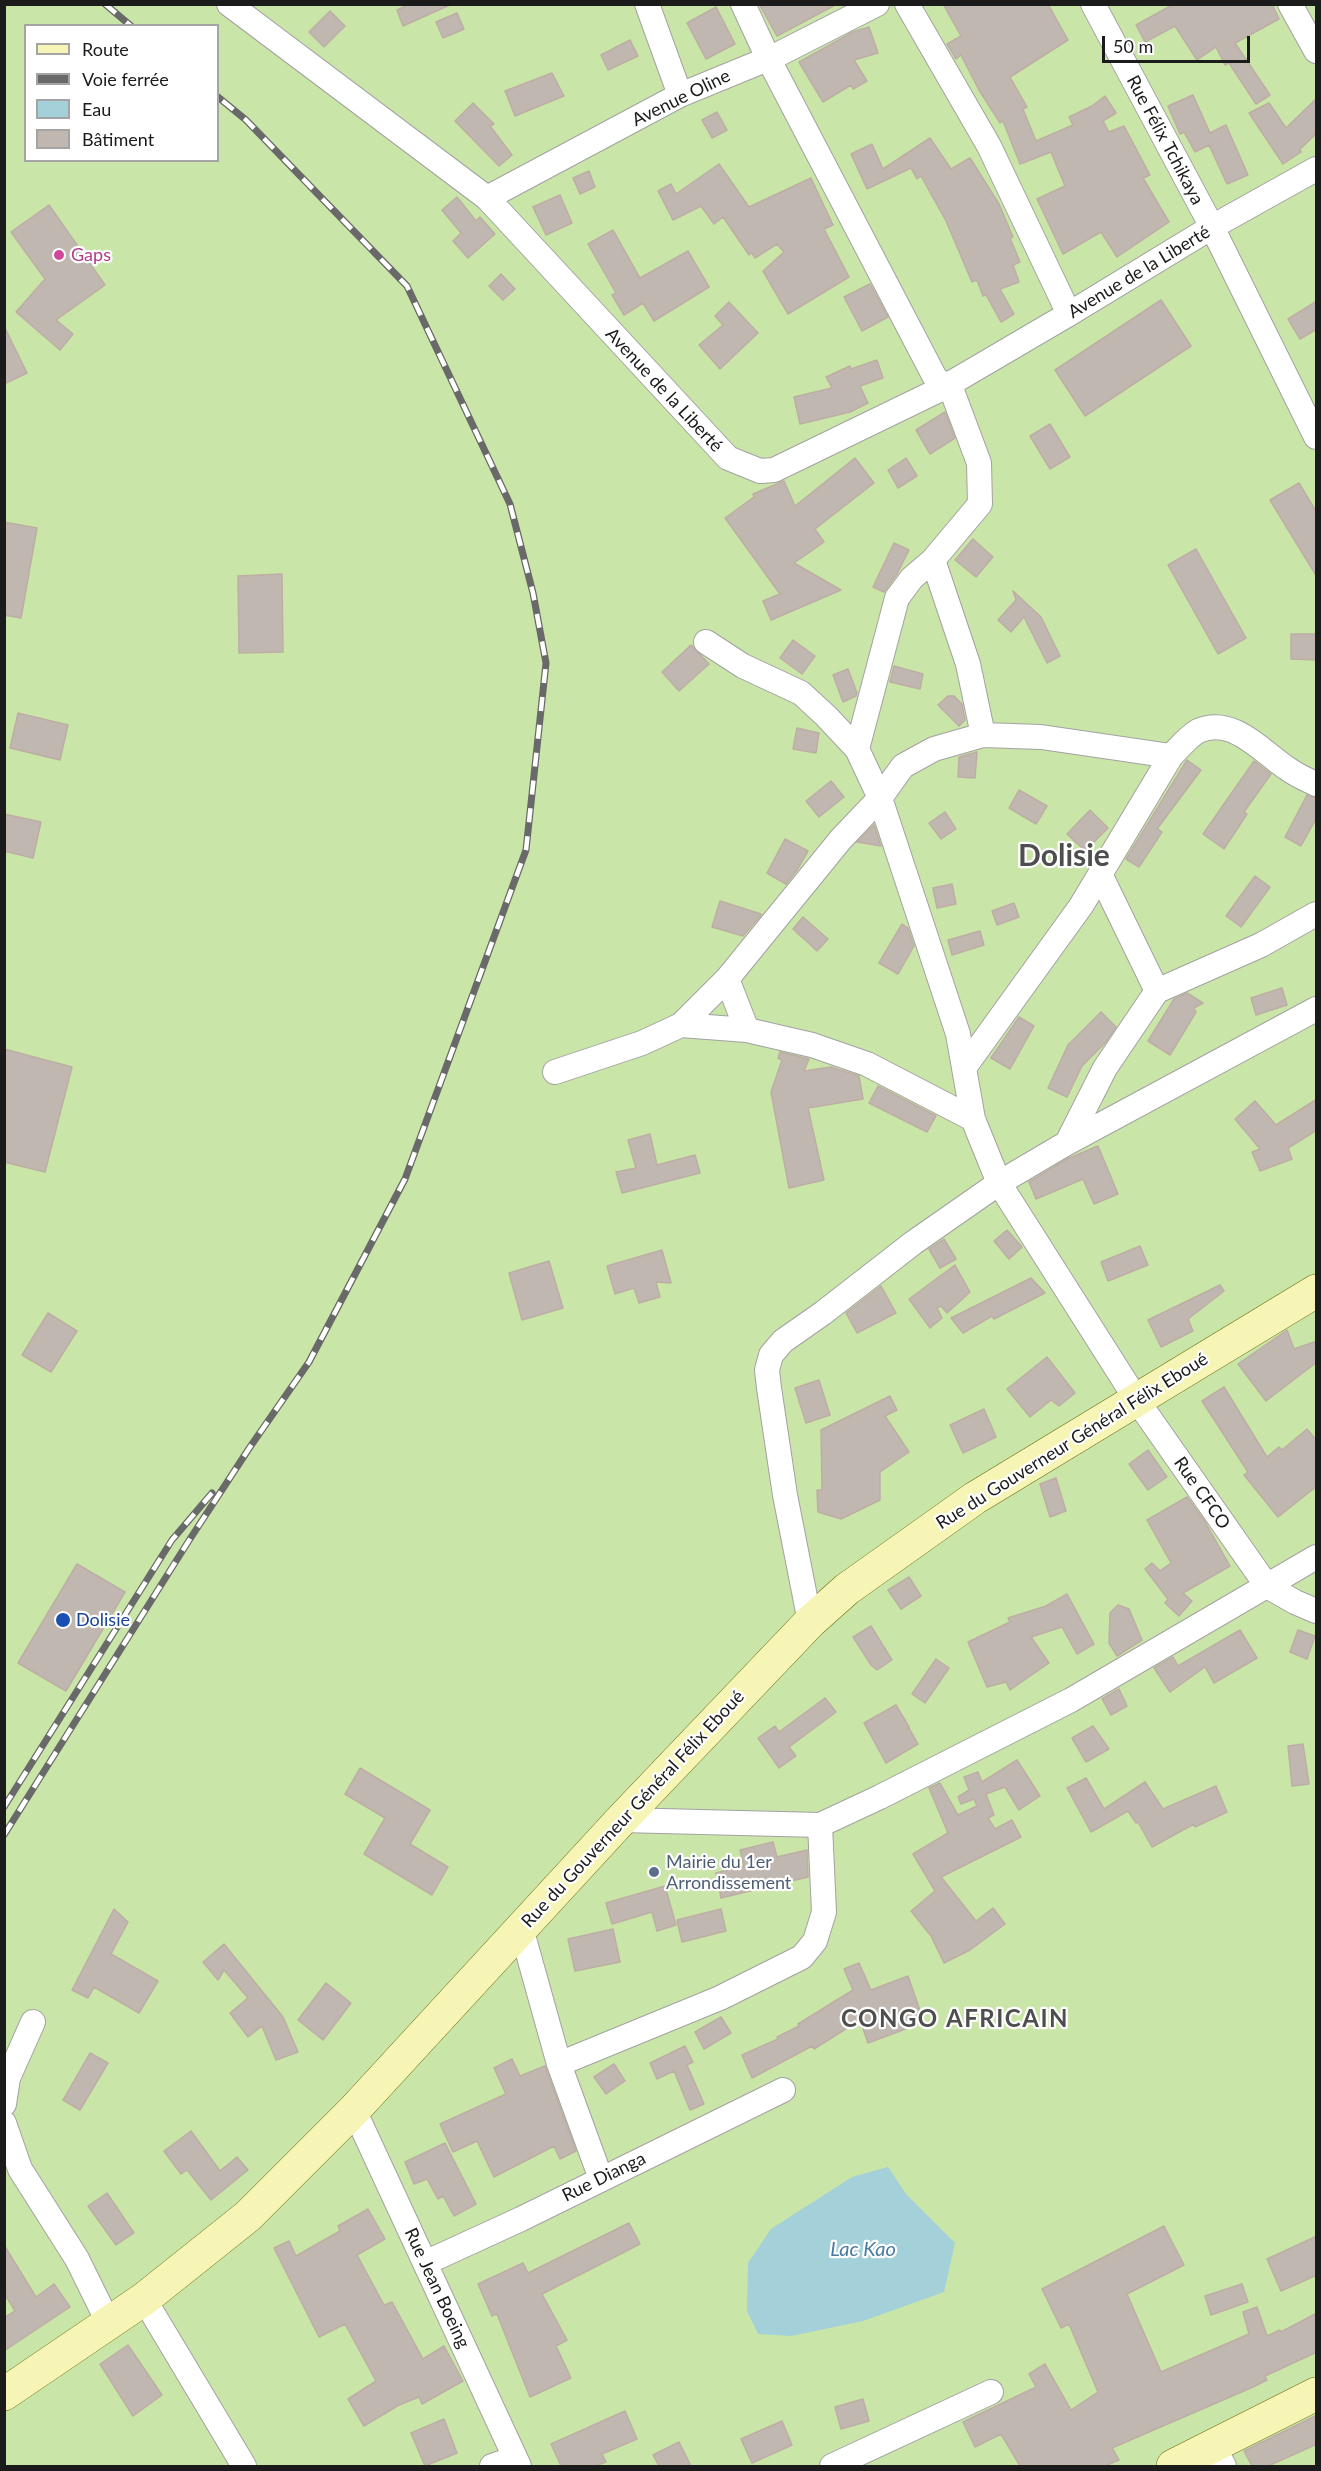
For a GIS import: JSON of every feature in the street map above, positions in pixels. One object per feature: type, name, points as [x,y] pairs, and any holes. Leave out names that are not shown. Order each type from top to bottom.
[{"type":"main road","name":"Rue du Gouverneur Général Félix Eboué","points":[[4,2394],[144,2299],[248,2216],[354,2110],[621,1820],[810,1622],[847,1589],[975,1498],[1317,1291]]},
{"type":"main road","points":[[1173,2466],[1219,2457],[1317,2394]]},
{"type":"street","name":"Avenue de la Liberté","points":[[229,4],[487,198],[728,458],[760,471],[774,470],[945,386],[1069,315],[1212,227],[1317,169]]},
{"type":"street","points":[[647,4],[680,95]]},
{"type":"street","points":[[743,4],[768,58],[945,386],[979,462],[980,504],[933,560],[912,578],[897,598],[857,749]]},
{"type":"street","name":"Avenue Oline","points":[[487,198],[680,95],[768,58],[877,4]]},
{"type":"street","points":[[907,4],[989,146],[1069,315]]},
{"type":"street","name":"Rue Félix Tchikaya","points":[[1093,4],[1212,227],[1317,437]]},
{"type":"street","points":[[1290,4],[1317,51]]},
{"type":"street","points":[[933,560],[968,664],[983,735]]},
{"type":"street","name":"Rue CFCO","points":[[706,642],[743,666],[801,693],[857,749],[880,798],[958,1034],[974,1119],[999,1183],[1136,1400],[1267,1586]]},
{"type":"street","points":[[964,1068],[1081,906],[1171,756],[1198,731],[1227,728],[1260,746],[1288,770],[1317,784]]},
{"type":"street","points":[[555,1072],[642,1043],[681,1025],[727,979],[841,839],[880,798],[903,766],[934,749],[983,735],[1041,737],[1171,756]]},
{"type":"street","points":[[1100,874],[1157,991]]},
{"type":"street","points":[[1067,1143],[1105,1068],[1157,991],[1261,945],[1317,914]]},
{"type":"street","points":[[727,979],[747,1030]]},
{"type":"street","points":[[810,1622],[785,1495],[769,1388],[767,1370],[771,1355],[783,1341],[913,1243],[999,1183],[1067,1143],[1317,1009]]},
{"type":"street","points":[[681,1025],[747,1030],[812,1045],[867,1064],[974,1119]]},
{"type":"street","points":[[621,1820],[820,1825],[1071,1700],[1317,1557]]},
{"type":"street","points":[[1267,1586],[1306,1600],[1317,1611]]},
{"type":"street","points":[[558,2064],[720,1998],[802,1957],[815,1941],[824,1912],[820,1825]]},
{"type":"street","points":[[521,1928],[558,2064],[601,2179]]},
{"type":"street","points":[[4,2103],[8,2078],[33,2022]]},
{"type":"street","name":"Rue Dianga","points":[[425,2263],[783,2090]]},
{"type":"street","name":"Rue Jean Boeing","points":[[354,2110],[517,2462]]},
{"type":"street","points":[[4,2123],[20,2169],[76,2259],[108,2322]]},
{"type":"street","points":[[144,2299],[244,2466]]},
{"type":"street","points":[[832,2466],[991,2392]]},
{"type":"street","points":[[492,2466],[517,2462]]},
{"type":"green space","points":[[5,5],[1316,5],[1316,2466],[5,2466]]},
{"type":"water","name":"Lac Kao","points":[[888,2167],[906,2194],[955,2243],[944,2292],[863,2321],[791,2336],[758,2334],[747,2311],[748,2263],[771,2229],[852,2177]]},
{"type":"building","points":[[410,4],[452,4],[403,26],[397,10]]},
{"type":"building","points":[[759,4],[837,4],[777,36]]},
{"type":"building","points":[[943,4],[1048,4],[1068,40],[1010,77],[1027,107],[1023,109],[1036,141],[1073,125],[1069,117],[1092,106],[1105,96],[1116,113],[1103,121],[1109,132],[1124,126],[1150,175],[1143,178],[1169,222],[1117,257],[1101,232],[1063,254],[1037,199],[1065,186],[1051,152],[1020,164],[1003,121],[1000,123],[961,55],[956,59],[947,44],[961,36]]},
{"type":"building","points":[[1174,4],[1272,4],[1279,19],[1235,43],[1270,95],[1256,104],[1229,63],[1225,65],[1216,47],[1197,60],[1175,26],[1145,42],[1136,25]]},
{"type":"building","points":[[716,7],[735,44],[706,59],[687,23]]},
{"type":"building","points":[[330,11],[345,26],[324,47],[309,32]]},
{"type":"building","points":[[457,13],[464,29],[443,38],[436,22]]},
{"type":"building","points":[[869,27],[878,53],[854,60],[867,81],[853,89],[851,85],[823,102],[799,62],[853,32]]},
{"type":"building","points":[[630,40],[638,56],[608,70],[601,55]]},
{"type":"building","points":[[552,73],[564,96],[515,116],[505,91]]},
{"type":"building","points":[[1193,95],[1210,133],[1226,125],[1248,175],[1227,184],[1209,145],[1195,152],[1184,132],[1180,134],[1168,106]]},
{"type":"building","points":[[1317,98],[1317,133],[1300,149],[1301,152],[1283,164],[1249,113],[1269,103],[1286,128]]},
{"type":"building","points":[[473,103],[494,124],[490,126],[512,155],[499,166],[455,121]]},
{"type":"building","points":[[717,112],[727,130],[712,138],[702,120]]},
{"type":"building","points":[[930,138],[951,169],[970,158],[999,204],[1013,237],[1010,238],[1020,262],[1013,265],[1019,282],[1000,289],[1014,314],[1001,322],[986,295],[983,296],[977,280],[972,282],[946,221],[921,176],[917,179],[911,168],[867,189],[851,154],[872,144],[883,169]]},
{"type":"building","points":[[719,164],[749,207],[811,178],[833,225],[824,229],[849,277],[788,314],[763,271],[784,252],[777,244],[755,258],[752,253],[749,255],[723,217],[714,224],[701,206],[673,220],[658,191],[671,184],[676,194]]},
{"type":"building","points":[[589,171],[595,187],[580,194],[573,178]]},
{"type":"building","points":[[560,195],[572,223],[546,235],[533,207]]},
{"type":"building","points":[[457,197],[476,221],[480,217],[495,234],[468,258],[453,241],[461,233],[442,210]]},
{"type":"building","points":[[49,205],[105,285],[56,320],[73,334],[60,350],[16,312],[45,279],[11,232]]},
{"type":"building","points":[[613,230],[640,278],[688,251],[709,287],[654,321],[643,303],[624,315],[612,295],[616,293],[588,244]]},
{"type":"building","points":[[501,274],[515,289],[503,300],[489,286]]},
{"type":"building","points":[[870,284],[888,317],[862,331],[844,297]]},
{"type":"building","points":[[1161,300],[1191,346],[1085,416],[1055,370]]},
{"type":"building","points":[[1317,301],[1317,329],[1300,339],[1288,319]]},
{"type":"building","points":[[729,302],[758,333],[720,369],[699,345],[723,325],[715,316]]},
{"type":"building","points":[[4,326],[27,373],[4,384]]},
{"type":"building","points":[[877,360],[883,378],[860,386],[868,403],[850,412],[800,424],[794,397],[832,388],[826,377],[850,366],[851,369]]},
{"type":"building","points":[[945,412],[955,438],[930,454],[916,430]]},
{"type":"building","points":[[1050,424],[1070,457],[1050,469],[1030,436]]},
{"type":"building","points":[[855,458],[874,483],[815,529],[824,542],[794,563],[841,590],[771,620],[763,601],[780,594],[725,518],[754,497],[753,494],[784,481],[795,506]]},
{"type":"building","points":[[906,458],[917,476],[898,488],[888,470]]},
{"type":"building","points":[[1299,483],[1317,513],[1317,577],[1270,500]]},
{"type":"building","points":[[4,522],[37,528],[21,618],[4,615]]},
{"type":"building","points":[[973,539],[993,557],[976,577],[955,560]]},
{"type":"building","points":[[894,543],[909,550],[897,574],[884,592],[873,587]]},
{"type":"building","points":[[1196,549],[1246,638],[1218,654],[1168,565]]},
{"type":"building","points":[[282,574],[283,652],[239,653],[238,576]]},
{"type":"building","points":[[1013,591],[1041,617],[1060,656],[1047,663],[1024,617],[1011,632],[998,620],[1016,600]]},
{"type":"building","points":[[1291,634],[1317,634],[1317,660],[1291,659]]},
{"type":"building","points":[[793,640],[815,656],[802,674],[780,658]]},
{"type":"building","points":[[691,645],[709,664],[679,691],[662,672]]},
{"type":"building","points":[[894,666],[923,674],[920,689],[890,682]]},
{"type":"building","points":[[848,669],[857,693],[856,696],[843,702],[833,675]]},
{"type":"building","points":[[948,696],[954,696],[962,704],[965,720],[959,726],[938,705]]},
{"type":"building","points":[[18,713],[68,725],[60,760],[10,748]]},
{"type":"building","points":[[797,728],[819,733],[816,753],[793,749]]},
{"type":"building","points":[[977,752],[975,778],[958,777],[959,757]]},
{"type":"building","points":[[1187,760],[1201,770],[1157,829],[1162,832],[1139,867],[1126,859]]},
{"type":"building","points":[[1254,761],[1271,774],[1244,812],[1247,814],[1224,849],[1203,834]]},
{"type":"building","points":[[831,781],[844,797],[819,817],[806,801]]},
{"type":"building","points":[[1019,790],[1047,806],[1036,824],[1009,808]]},
{"type":"building","points":[[1307,795],[1317,798],[1317,817],[1301,846],[1285,837]]},
{"type":"building","points":[[1090,810],[1108,828],[1085,851],[1067,834]]},
{"type":"building","points":[[945,812],[956,829],[941,839],[929,823]]},
{"type":"building","points":[[4,814],[41,822],[33,858],[4,851]]},
{"type":"building","points":[[874,825],[881,846],[857,842]]},
{"type":"building","points":[[785,839],[808,851],[786,884],[767,873]]},
{"type":"building","points":[[1255,876],[1270,887],[1241,927],[1226,916]]},
{"type":"building","points":[[952,884],[956,904],[937,908],[933,888]]},
{"type":"building","points":[[720,901],[761,915],[743,936],[712,927]]},
{"type":"building","points":[[1014,903],[1019,917],[997,925],[992,911]]},
{"type":"building","points":[[803,917],[828,939],[817,951],[793,929]]},
{"type":"building","points":[[902,924],[908,928],[914,946],[898,974],[879,963]]},
{"type":"building","points":[[980,931],[984,945],[952,955],[948,940]]},
{"type":"building","points":[[1282,988],[1287,1005],[1256,1015],[1251,998]]},
{"type":"building","points":[[1187,993],[1203,1003],[1194,1008],[1196,1012],[1170,1055],[1148,1041],[1174,999]]},
{"type":"building","points":[[1101,1012],[1116,1027],[1105,1043],[1082,1066],[1067,1097],[1048,1088],[1068,1045]]},
{"type":"building","points":[[1019,1017],[1034,1026],[1010,1069],[991,1058]]},
{"type":"building","points":[[4,1049],[72,1067],[45,1172],[4,1162]]},
{"type":"building","points":[[780,1052],[809,1059],[804,1071],[831,1067],[859,1076],[863,1099],[808,1108],[824,1180],[789,1188],[771,1092],[782,1060],[778,1058]]},
{"type":"building","points":[[878,1086],[936,1116],[927,1132],[869,1103]]},
{"type":"building","points":[[1317,1099],[1317,1130],[1288,1148],[1292,1159],[1260,1171],[1252,1152],[1260,1149],[1235,1119],[1255,1101],[1276,1125]]},
{"type":"building","points":[[650,1134],[657,1165],[695,1155],[700,1173],[622,1193],[616,1172],[636,1168],[628,1140]]},
{"type":"building","points":[[1098,1146],[1118,1194],[1094,1204],[1083,1179],[1036,1199],[1029,1182],[1067,1159]]},
{"type":"building","points":[[1007,1230],[1022,1247],[1009,1259],[994,1241]]},
{"type":"building","points":[[944,1239],[956,1259],[940,1268],[929,1249]]},
{"type":"building","points":[[1140,1246],[1148,1265],[1108,1281],[1101,1262]]},
{"type":"building","points":[[662,1250],[671,1283],[656,1282],[660,1297],[639,1303],[634,1288],[615,1294],[607,1266]]},
{"type":"building","points":[[549,1261],[563,1308],[522,1320],[509,1273]]},
{"type":"building","points":[[955,1265],[970,1292],[947,1313],[941,1306],[937,1308],[942,1318],[930,1328],[909,1299]]},
{"type":"building","points":[[1031,1278],[1045,1293],[994,1319],[992,1316],[963,1333],[951,1318]]},
{"type":"building","points":[[1220,1285],[1224,1291],[1188,1319],[1193,1331],[1161,1347],[1148,1320]]},
{"type":"building","points":[[881,1286],[896,1313],[857,1333],[846,1313]]},
{"type":"building","points":[[48,1313],[77,1331],[51,1372],[22,1355]]},
{"type":"building","points":[[1287,1330],[1294,1349],[1317,1341],[1317,1362],[1266,1401],[1238,1364]]},
{"type":"building","points":[[1047,1357],[1075,1393],[1059,1406],[1051,1400],[1030,1417],[1007,1389]]},
{"type":"building","points":[[819,1380],[830,1415],[806,1423],[795,1388]]},
{"type":"building","points":[[1224,1387],[1267,1457],[1279,1447],[1282,1450],[1307,1429],[1317,1441],[1317,1486],[1278,1517],[1244,1475],[1248,1472],[1202,1401]]},
{"type":"building","points":[[890,1396],[897,1410],[885,1416],[909,1452],[880,1472],[880,1500],[841,1519],[818,1512],[817,1490],[822,1490],[821,1430]]},
{"type":"building","points":[[984,1409],[996,1437],[963,1453],[950,1425]]},
{"type":"building","points":[[1148,1450],[1167,1477],[1148,1490],[1129,1464]]},
{"type":"building","points":[[1056,1478],[1066,1511],[1050,1517],[1040,1484]]},
{"type":"building","points":[[1187,1497],[1205,1522],[1230,1566],[1183,1593],[1192,1601],[1179,1616],[1165,1603],[1168,1599],[1145,1569],[1152,1563],[1160,1571],[1171,1563],[1147,1520]]},
{"type":"building","points":[[77,1564],[125,1592],[66,1691],[18,1663]]},
{"type":"building","points":[[909,1577],[921,1596],[901,1609],[888,1590]]},
{"type":"building","points":[[1067,1594],[1094,1644],[1077,1654],[1062,1627],[1031,1637],[1049,1663],[1010,1690],[1006,1682],[987,1687],[968,1642],[1010,1622],[1008,1618],[1046,1606]]},
{"type":"building","points":[[1118,1605],[1129,1609],[1142,1640],[1117,1656],[1109,1643],[1110,1613]]},
{"type":"building","points":[[871,1626],[892,1660],[877,1670],[871,1665],[853,1637]]},
{"type":"building","points":[[1240,1630],[1257,1658],[1214,1683],[1205,1667],[1170,1692],[1154,1668],[1173,1657],[1178,1666]]},
{"type":"building","points":[[1298,1630],[1315,1636],[1307,1659],[1290,1652]]},
{"type":"building","points":[[936,1659],[949,1668],[925,1703],[912,1694]]},
{"type":"building","points":[[1119,1689],[1127,1706],[1111,1715],[1102,1699]]},
{"type":"building","points":[[825,1698],[836,1712],[789,1747],[796,1756],[779,1768],[758,1738],[775,1726],[779,1732]]},
{"type":"building","points":[[896,1705],[909,1727],[907,1729],[909,1728],[918,1744],[886,1763],[864,1723]]},
{"type":"building","points":[[1093,1726],[1109,1749],[1086,1762],[1072,1738]]},
{"type":"building","points":[[1303,1744],[1309,1784],[1292,1786],[1288,1746]]},
{"type":"building","points":[[1017,1760],[1040,1796],[1019,1810],[1005,1787],[986,1794],[994,1815],[988,1818],[995,1829],[1012,1820],[1021,1837],[941,1877],[976,1921],[993,1908],[1005,1924],[970,1950],[944,1963],[931,1936],[911,1911],[935,1891],[913,1854],[948,1833],[929,1788],[940,1783],[958,1815],[977,1806],[974,1799],[961,1804],[958,1797],[969,1790],[964,1777],[978,1772],[982,1782]]},
{"type":"building","points":[[360,1768],[430,1810],[410,1844],[448,1867],[432,1895],[364,1854],[385,1818],[345,1794]]},
{"type":"building","points":[[1086,1778],[1104,1809],[1145,1782],[1163,1809],[1216,1786],[1227,1812],[1195,1827],[1194,1824],[1152,1847],[1138,1822],[1136,1823],[1128,1811],[1091,1832],[1067,1788]]},
{"type":"building","points":[[773,1842],[777,1857],[807,1850],[808,1877],[721,1898],[716,1873],[744,1866],[740,1850]]},
{"type":"building","points":[[665,1886],[676,1925],[657,1931],[652,1912],[612,1924],[606,1903]]},
{"type":"building","points":[[114,1909],[128,1922],[111,1954],[158,1981],[139,2013],[94,1987],[88,1998],[72,1990]]},
{"type":"building","points":[[721,1909],[726,1931],[682,1942],[677,1920]]},
{"type":"building","points":[[613,1929],[620,1962],[575,1971],[568,1939]]},
{"type":"building","points":[[224,1944],[283,2017],[298,2052],[276,2060],[262,2026],[248,2037],[230,2013],[248,1998],[224,1970],[218,1980],[203,1962]]},
{"type":"building","points":[[859,1963],[871,1990],[908,1976],[924,2022],[868,2043],[860,2020],[814,2049],[812,2046],[752,2078],[742,2055],[778,2039],[777,2037],[799,2026],[798,2024],[853,1990],[844,1969]]},
{"type":"building","points":[[326,1983],[351,2003],[323,2040],[298,2020]]},
{"type":"building","points":[[721,2017],[731,2033],[704,2049],[695,2032]]},
{"type":"building","points":[[685,2046],[693,2062],[687,2065],[704,2104],[690,2110],[674,2071],[657,2079],[650,2063]]},
{"type":"building","points":[[90,2053],[108,2063],[80,2110],[63,2100]]},
{"type":"building","points":[[512,2059],[520,2076],[545,2066],[576,2151],[560,2159],[554,2146],[494,2177],[477,2141],[453,2152],[440,2124],[506,2094],[494,2068]]},
{"type":"building","points":[[614,2064],[625,2081],[606,2094],[594,2077]]},
{"type":"building","points":[[191,2131],[220,2171],[237,2157],[248,2170],[211,2200],[187,2170],[181,2174],[164,2151]]},
{"type":"building","points":[[445,2143],[476,2204],[454,2216],[443,2196],[438,2199],[427,2179],[414,2184],[405,2162]]},
{"type":"building","points":[[107,2193],[134,2233],[116,2245],[88,2206]]},
{"type":"building","points":[[368,2209],[385,2239],[357,2255],[384,2305],[392,2302],[423,2359],[444,2346],[463,2381],[422,2404],[419,2397],[399,2405],[364,2426],[348,2399],[376,2381],[345,2324],[319,2337],[274,2248],[289,2241],[296,2256],[340,2231],[338,2226]]},
{"type":"building","points":[[629,2223],[640,2244],[542,2294],[567,2340],[556,2346],[571,2378],[530,2397],[497,2314],[492,2316],[478,2284],[523,2263],[528,2273]]},
{"type":"building","points":[[1164,2226],[1184,2265],[1127,2294],[1161,2372],[1249,2334],[1243,2312],[1257,2307],[1267,2336],[1280,2330],[1281,2332],[1317,2313],[1317,2352],[1265,2376],[1267,2380],[1253,2387],[1112,2448],[1119,2460],[1105,2466],[1020,2466],[1001,2434],[975,2447],[963,2422],[1036,2387],[1029,2374],[1045,2364],[1071,2410],[1098,2392],[1069,2324],[1061,2328],[1042,2289]]},
{"type":"building","points":[[1317,2236],[1317,2275],[1281,2291],[1267,2259]]},
{"type":"building","points":[[4,2245],[36,2297],[54,2284],[70,2307],[4,2351],[4,2318],[15,2311],[4,2293]]},
{"type":"building","points":[[1242,2284],[1248,2302],[1211,2315],[1205,2296]]},
{"type":"building","points":[[128,2345],[162,2395],[133,2416],[100,2364]]},
{"type":"building","points":[[863,2399],[869,2421],[841,2429],[835,2407]]},
{"type":"building","points":[[625,2411],[637,2439],[602,2454],[606,2462],[595,2466],[561,2466],[551,2444]]},
{"type":"building","points":[[1317,2415],[1317,2444],[1268,2466],[1252,2466],[1244,2451]]},
{"type":"building","points":[[444,2419],[457,2453],[425,2466],[411,2433]]},
{"type":"building","points":[[782,2421],[792,2445],[752,2463],[741,2439]]},
{"type":"building","points":[[679,2442],[691,2466],[659,2466],[653,2455]]},
{"type":"railway","points":[[105,4],[129,24]]},
{"type":"railway","points":[[4,1835],[188,1542],[309,1362],[405,1179],[526,850],[546,663],[533,593],[510,504],[407,286],[246,120],[219,98]]},
{"type":"railway","points":[[4,1807],[172,1540],[212,1493]]},
{"type":"place","name":"Gaps","points":[[59,255]]},
{"type":"place","name":"Dolisie","points":[[63,1620]]},
{"type":"place","name":"Mairie du 1er Arrondissement","points":[[654,1872]]},
{"type":"district","name":"Dolisie","points":[[1064,856]]},
{"type":"district","name":"CONGO AFRICAIN","points":[[955,2019]]}]
